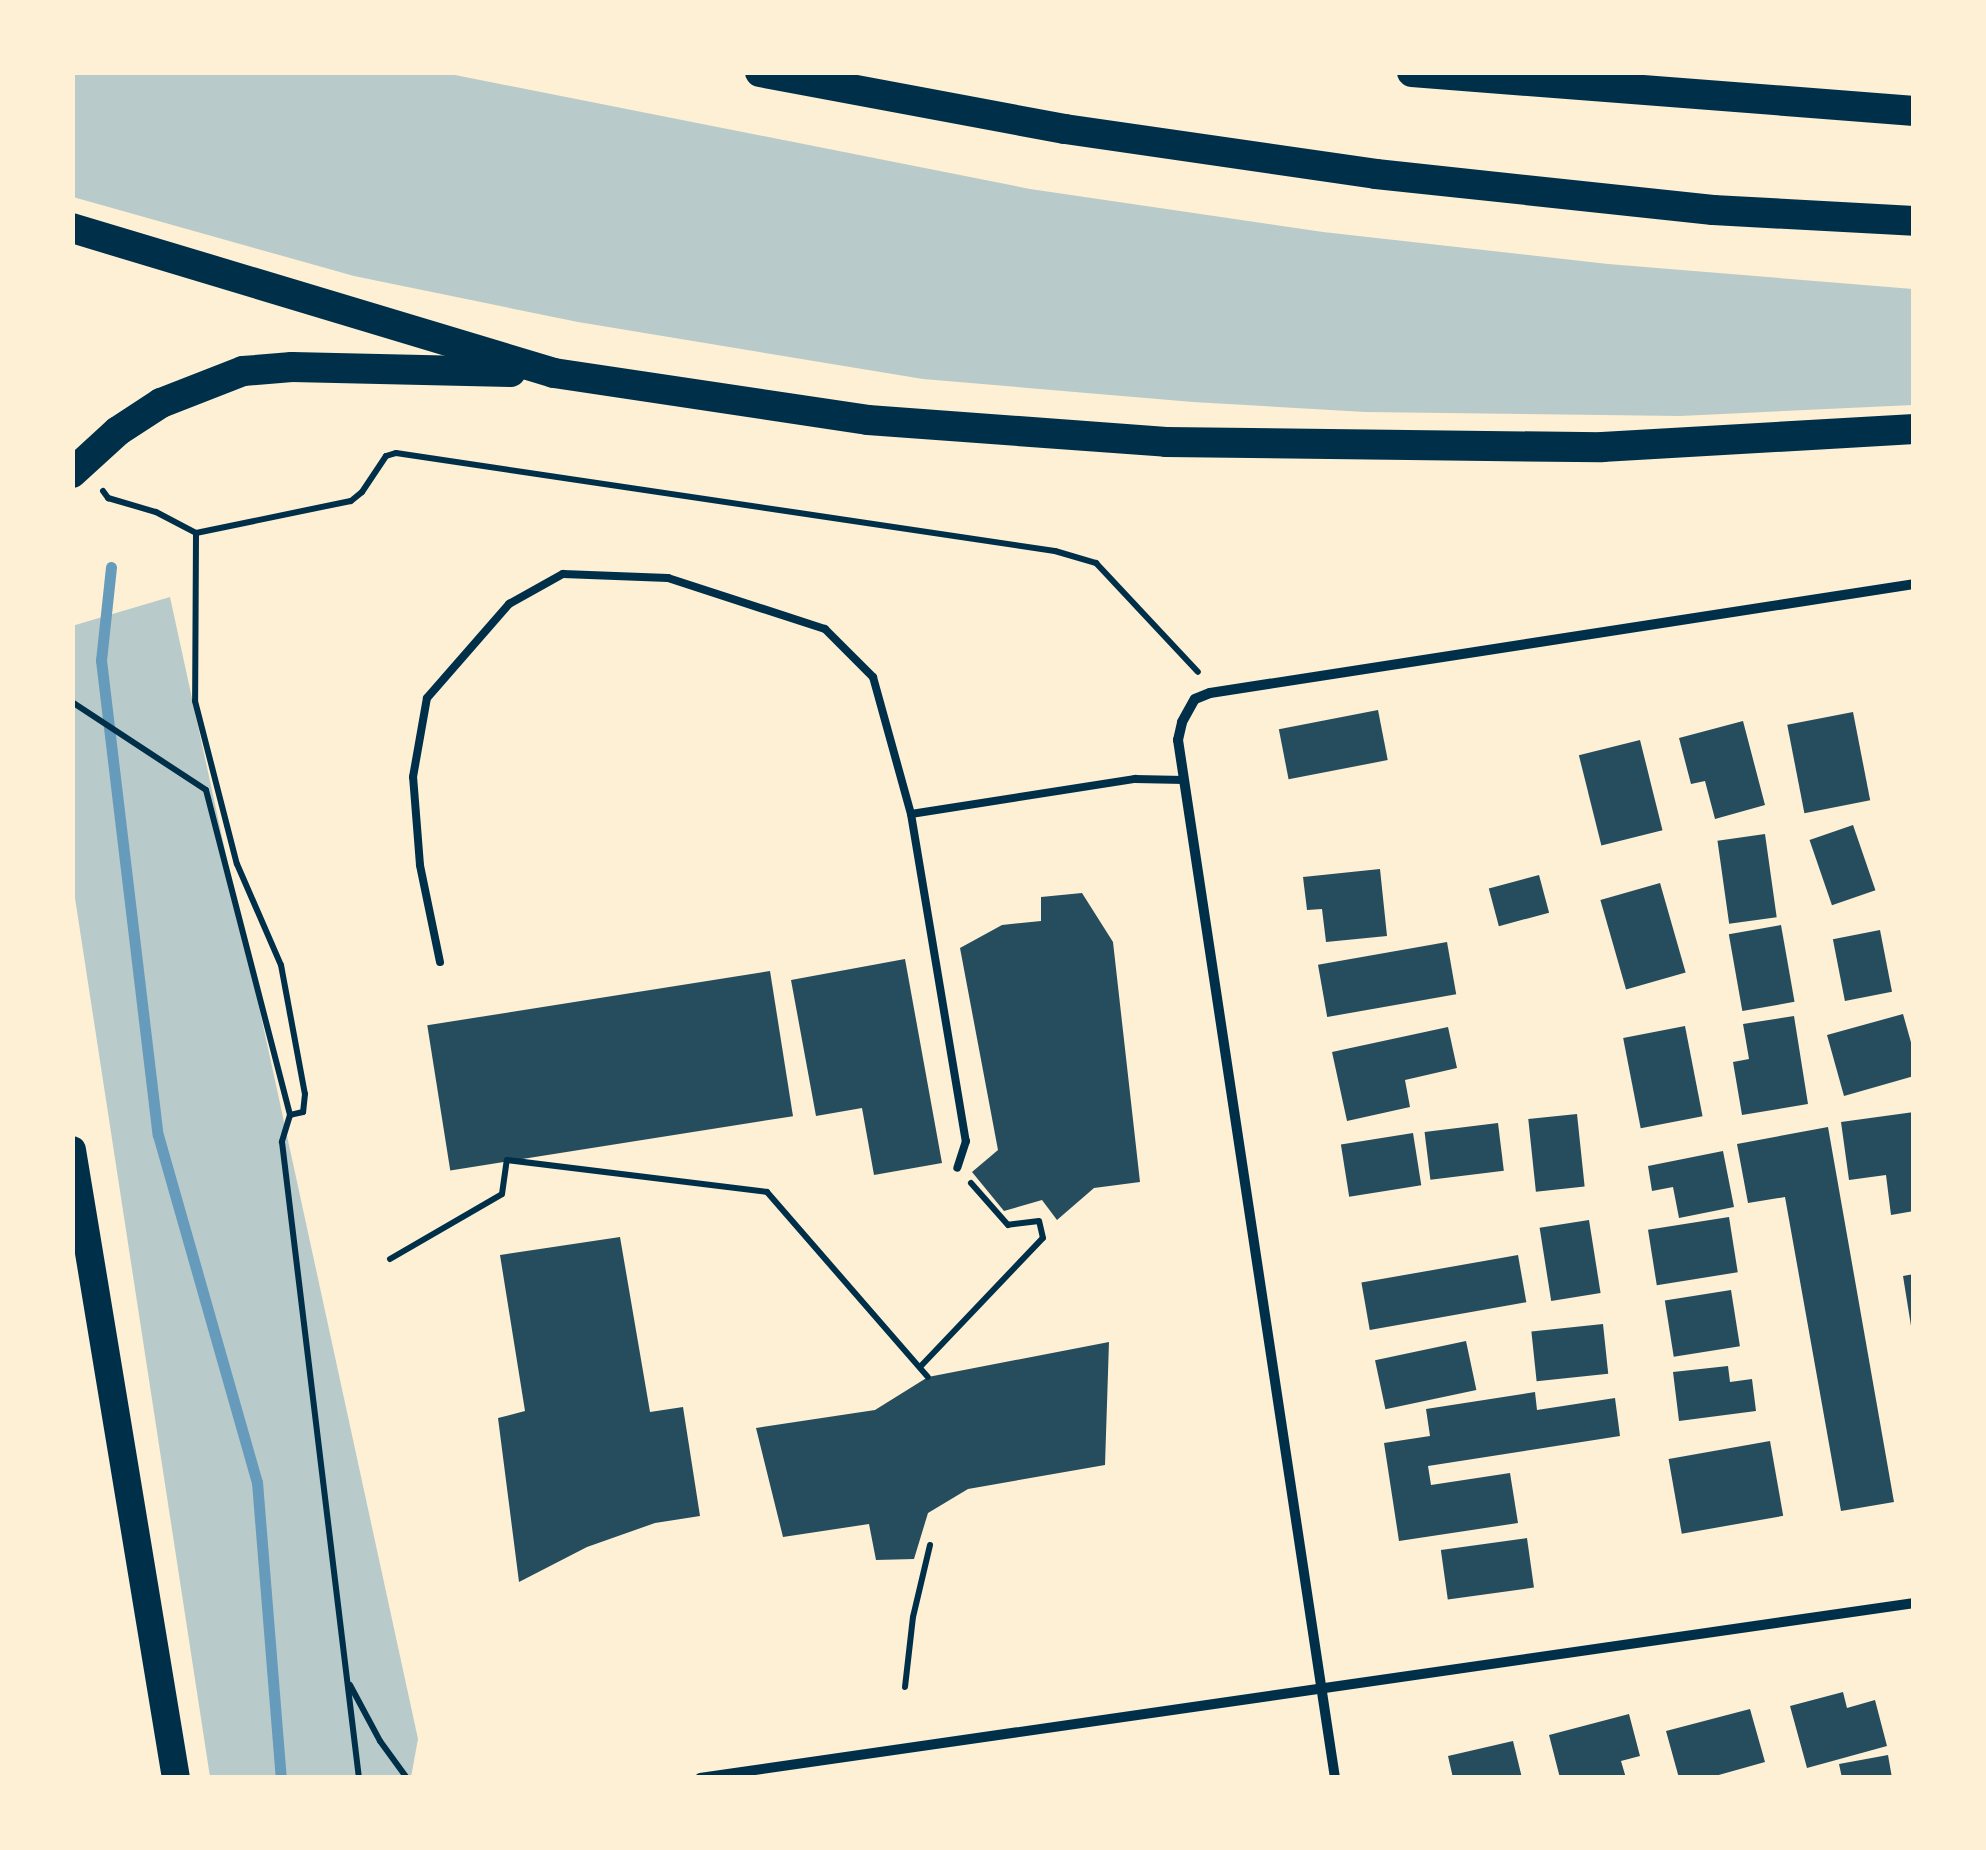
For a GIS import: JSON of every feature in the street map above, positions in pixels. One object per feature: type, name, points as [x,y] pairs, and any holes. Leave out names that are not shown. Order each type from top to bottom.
[{"type":"highway","points":[[760,72],[1065,130],[1376,174],[1712,210],[1914,221]]},
{"type":"highway","points":[[1412,72],[1914,111]]},
{"type":"highway","points":[[72,228],[554,373]]},
{"type":"highway","points":[[85,478],[118,431],[160,403],[243,372],[292,367],[554,373],[868,420],[1166,442],[1602,447],[1914,429]]},
{"type":"highway","points":[[72,1150],[176,1778]]},
{"type":"street","points":[[1336,1778],[1178,740],[1196,699],[1210,693],[1914,584]]},
{"type":"street","points":[[700,1778],[1914,1602]]},
{"type":"lane","points":[[440,962],[420,866],[413,777],[427,698],[509,604],[563,574],[668,578],[826,629],[873,677],[911,814],[966,1142],[957,1168]]},
{"type":"lane","points":[[911,814],[1135,779],[1184,780]]},
{"type":"path","points":[[85,478],[108,498],[156,512],[196,533],[351,500],[362,492],[386,456],[396,453],[1055,551],[1096,563],[1200,674]]},
{"type":"path","points":[[196,533],[195,701],[236,864],[282,966],[305,1094],[303,1112],[289,1111]]},
{"type":"path","points":[[72,702],[206,790],[289,1111],[282,1142],[360,1778]]},
{"type":"path","points":[[390,1259],[502,1194],[507,1160],[767,1192],[928,1377]]},
{"type":"path","points":[[920,1368],[1043,1238],[1040,1221],[1008,1225],[957,1168]]},
{"type":"path","points":[[905,1688],[913,1617],[930,1545]]},
{"type":"path","points":[[347,1680],[380,1742],[407,1778]]},
{"type":"shaded area","points":[[73,72],[445,73],[1030,189],[1323,232],[1608,264],[1913,289],[1913,405],[1680,416],[1365,412],[1193,402],[923,379],[578,322],[354,276],[73,197]]},
{"type":"shaded area","points":[[170,597],[418,1739],[411,1777],[210,1777],[73,885],[72,626]]},
{"type":"building","points":[[1378,710],[1388,760],[1289,779],[1279,729]]},
{"type":"building","points":[[1853,712],[1870,800],[1804,813],[1787,725]]},
{"type":"building","points":[[1743,721],[1765,805],[1715,819],[1705,781],[1691,784],[1679,738]]},
{"type":"building","points":[[1640,740],[1662,830],[1601,845],[1579,755]]},
{"type":"building","points":[[1853,825],[1875,890],[1832,905],[1810,840]]},
{"type":"building","points":[[1765,834],[1777,917],[1729,924],[1717,841]]},
{"type":"building","points":[[1380,869],[1387,936],[1326,942],[1322,909],[1307,910],[1303,877]]},
{"type":"building","points":[[1539,875],[1549,913],[1499,926],[1489,888]]},
{"type":"building","points":[[1660,883],[1686,972],[1626,989],[1600,900]]},
{"type":"building","points":[[1082,893],[1113,942],[1140,1182],[1094,1188],[1057,1220],[1042,1200],[1004,1211],[972,1172],[998,1150],[960,948],[1002,925],[1041,921],[1041,897]]},
{"type":"building","points":[[1781,925],[1795,1002],[1742,1011],[1729,934]]},
{"type":"building","points":[[1880,930],[1892,992],[1845,1001],[1833,939]]},
{"type":"building","points":[[1447,942],[1456,994],[1327,1017],[1318,965]]},
{"type":"building","points":[[905,959],[942,1163],[874,1175],[862,1108],[816,1116],[791,980]]},
{"type":"building","points":[[770,971],[793,1116],[450,1170],[427,1025]]},
{"type":"building","points":[[1903,1014],[1914,1053],[1914,1076],[1844,1096],[1827,1035]]},
{"type":"building","points":[[1794,1016],[1808,1104],[1742,1115],[1733,1062],[1749,1059],[1743,1024]]},
{"type":"building","points":[[1685,1026],[1703,1116],[1641,1128],[1623,1038]]},
{"type":"building","points":[[1448,1027],[1457,1068],[1405,1080],[1410,1107],[1347,1121],[1332,1052]]},
{"type":"building","points":[[1914,1112],[1914,1211],[1891,1215],[1886,1175],[1849,1180],[1841,1122]]},
{"type":"building","points":[[1577,1114],[1585,1187],[1536,1192],[1528,1119]]},
{"type":"building","points":[[1498,1123],[1504,1171],[1430,1180],[1425,1132]]},
{"type":"building","points":[[1828,1127],[1894,1502],[1841,1511],[1785,1197],[1748,1203],[1737,1144]]},
{"type":"building","points":[[1413,1133],[1421,1185],[1349,1197],[1341,1144]]},
{"type":"building","points":[[1723,1151],[1734,1207],[1679,1218],[1673,1187],[1652,1191],[1648,1166]]},
{"type":"building","points":[[1729,1217],[1738,1272],[1657,1285],[1648,1230]]},
{"type":"building","points":[[1589,1220],[1601,1293],[1551,1301],[1540,1228]]},
{"type":"building","points":[[620,1237],[650,1412],[683,1407],[700,1516],[655,1523],[587,1547],[519,1582],[498,1418],[525,1411],[500,1255]]},
{"type":"building","points":[[1518,1255],[1526,1302],[1370,1330],[1361,1283]]},
{"type":"building","points":[[1914,1274],[1914,1326],[1911,1326],[1903,1276]]},
{"type":"building","points":[[1731,1290],[1740,1346],[1674,1357],[1665,1300]]},
{"type":"building","points":[[1603,1324],[1608,1374],[1537,1381],[1531,1332]]},
{"type":"building","points":[[1466,1341],[1476,1390],[1385,1409],[1375,1360]]},
{"type":"building","points":[[1109,1342],[1105,1465],[968,1489],[928,1513],[914,1559],[876,1560],[869,1524],[783,1537],[756,1428],[875,1410],[928,1377]]},
{"type":"building","points":[[1728,1366],[1730,1382],[1752,1379],[1756,1411],[1679,1421],[1673,1372]]},
{"type":"building","points":[[1535,1392],[1537,1410],[1615,1398],[1620,1436],[1428,1466],[1431,1485],[1510,1473],[1518,1523],[1399,1541],[1384,1443],[1430,1436],[1426,1409]]},
{"type":"building","points":[[1770,1441],[1783,1516],[1682,1534],[1669,1459]]},
{"type":"building","points":[[1527,1538],[1534,1588],[1448,1600],[1441,1550]]},
{"type":"building","points":[[1843,1692],[1847,1708],[1875,1700],[1887,1746],[1807,1768],[1790,1706]]},
{"type":"building","points":[[1750,1709],[1765,1762],[1708,1778],[1679,1778],[1666,1731]]},
{"type":"building","points":[[1629,1714],[1640,1756],[1621,1761],[1626,1778],[1560,1778],[1549,1735]]},
{"type":"building","points":[[1513,1741],[1522,1778],[1453,1778],[1448,1756]]},
{"type":"building","points":[[1888,1755],[1892,1778],[1842,1778],[1839,1764]]},
{"type":"waterway","points":[[111,567],[101,660],[158,1135],[257,1482],[281,1778]]}]
